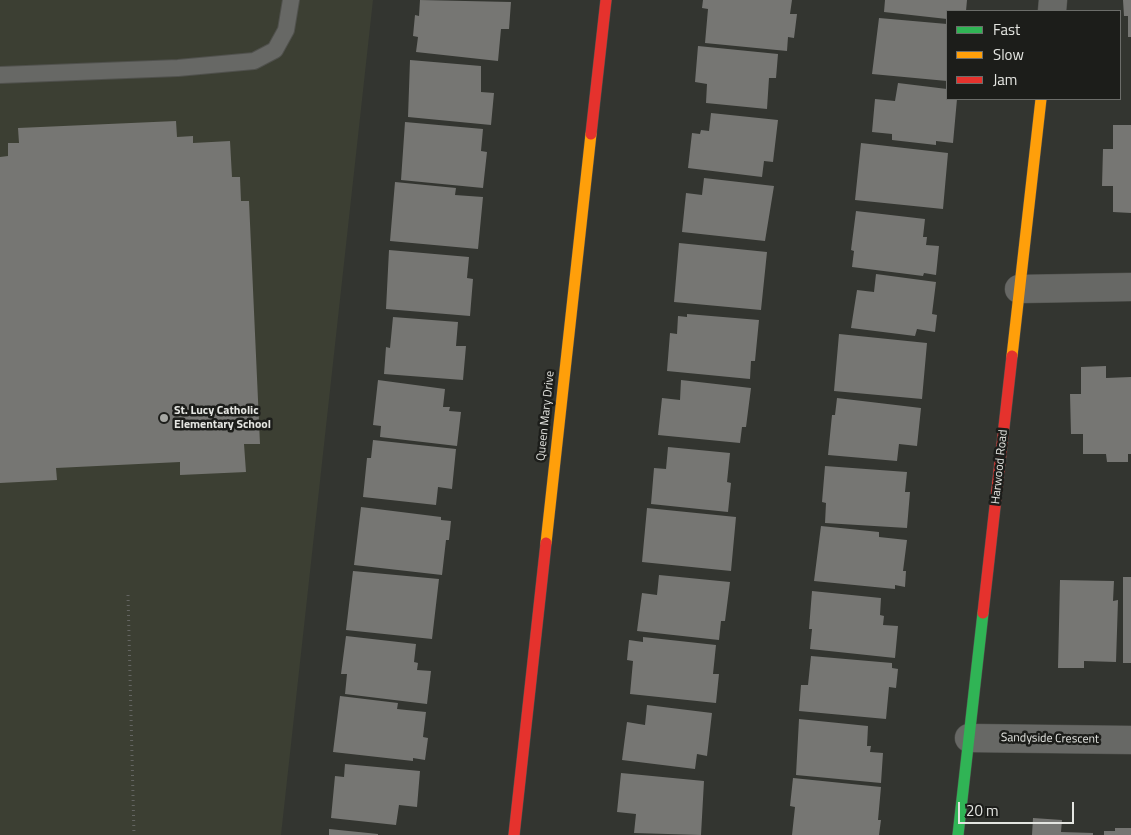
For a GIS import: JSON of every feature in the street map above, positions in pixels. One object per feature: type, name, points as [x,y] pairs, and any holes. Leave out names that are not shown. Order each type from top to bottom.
[{"type":"street","name":"Queen Mary Drive","points":[[514,835],[606,0]]},
{"type":"street","name":"Harwood Road","points":[[958,835],[1041,100]]},
{"type":"street","points":[[1019,289],[1131,287]]},
{"type":"street","name":"Sandyside Crescent","points":[[970,738],[1131,740]]},
{"type":"lane","points":[[0,75],[178,68],[254,61],[276,50],[286,30],[291,0]]},
{"type":"path","points":[[128,596],[134,835]]},
{"type":"shaded area","name":"St. Lucy Catholic Elementary School","points":[[0,0],[373,0],[281,835],[0,835]]},
{"type":"building","points":[[420,0],[511,2],[509,29],[501,29],[498,61],[416,52],[418,37],[413,36],[415,15],[419,16]]},
{"type":"building","points":[[703,0],[792,0],[790,14],[797,14],[794,38],[788,37],[787,51],[705,43],[708,9],[702,8]]},
{"type":"building","points":[[885,0],[967,0],[966,10],[946,10],[946,19],[884,12]]},
{"type":"building","points":[[1123,0],[1131,0],[1131,37],[1128,37],[1128,16],[1124,16]]},
{"type":"building","points":[[879,18],[946,24],[946,81],[872,74]]},
{"type":"building","points":[[698,46],[778,54],[776,78],[769,78],[767,109],[706,103],[707,84],[695,82]]},
{"type":"building","points":[[410,60],[481,66],[481,92],[494,93],[491,125],[408,117]]},
{"type":"building","points":[[898,83],[946,89],[946,100],[957,100],[953,143],[936,141],[936,145],[892,140],[892,134],[872,132],[875,99],[895,101]]},
{"type":"building","points":[[711,113],[778,120],[773,162],[764,161],[762,177],[688,168],[692,133],[700,134],[701,130],[709,131]]},
{"type":"building","points":[[176,121],[177,137],[193,136],[193,143],[230,141],[232,177],[240,177],[241,201],[249,201],[260,444],[244,444],[246,472],[180,475],[180,462],[56,468],[57,480],[0,483],[0,157],[8,156],[8,143],[19,143],[18,128]]},
{"type":"building","points":[[405,122],[483,129],[481,151],[487,152],[483,188],[401,180]]},
{"type":"building","points":[[1113,125],[1131,125],[1131,213],[1113,212],[1113,186],[1102,186],[1103,149],[1113,149]]},
{"type":"building","points":[[861,143],[948,153],[943,209],[855,200]]},
{"type":"building","points":[[704,178],[774,186],[765,241],[682,232],[686,193],[702,195]]},
{"type":"building","points":[[395,182],[456,188],[455,195],[483,197],[478,249],[390,241]]},
{"type":"building","points":[[856,211],[925,219],[923,237],[927,237],[926,245],[939,246],[936,275],[924,273],[923,276],[852,267],[854,251],[851,250]]},
{"type":"building","points":[[679,243],[767,252],[761,310],[674,302]]},
{"type":"building","points":[[389,250],[469,257],[467,278],[473,279],[470,316],[386,309]]},
{"type":"building","points":[[876,274],[936,282],[932,314],[937,315],[935,332],[917,329],[915,336],[851,328],[857,290],[874,292]]},
{"type":"building","points":[[687,314],[759,320],[755,361],[751,361],[750,379],[667,371],[670,333],[677,334],[678,316],[687,317]]},
{"type":"building","points":[[393,317],[458,322],[456,346],[466,346],[463,380],[384,374],[386,347],[390,348]]},
{"type":"building","points":[[839,334],[927,343],[922,399],[834,391]]},
{"type":"building","points":[[1106,366],[1106,378],[1131,377],[1131,454],[1128,454],[1128,462],[1107,462],[1106,454],[1083,454],[1083,434],[1071,434],[1070,394],[1081,394],[1081,367]]},
{"type":"building","points":[[378,380],[445,389],[443,407],[450,407],[449,411],[461,412],[457,446],[380,437],[381,426],[373,425]]},
{"type":"building","points":[[681,380],[751,388],[746,427],[742,427],[740,443],[658,435],[662,398],[680,400]]},
{"type":"building","points":[[837,398],[921,408],[917,446],[899,444],[897,461],[828,455],[832,415],[835,415]]},
{"type":"building","points":[[373,440],[456,449],[452,489],[438,487],[436,505],[363,497],[367,458],[371,458]]},
{"type":"building","points":[[668,447],[730,453],[727,482],[731,483],[728,512],[651,504],[654,468],[666,469]]},
{"type":"building","points":[[825,466],[907,472],[905,492],[910,492],[907,528],[825,523],[826,503],[822,502]]},
{"type":"building","points":[[361,507],[441,517],[441,520],[451,521],[449,540],[446,540],[442,575],[354,565]]},
{"type":"building","points":[[647,508],[736,517],[731,571],[642,562]]},
{"type":"building","points":[[821,526],[879,532],[879,537],[907,540],[903,571],[906,571],[905,587],[895,585],[895,589],[814,581]]},
{"type":"building","points":[[353,571],[439,579],[432,639],[346,630]]},
{"type":"building","points":[[659,575],[730,582],[725,621],[721,621],[719,640],[637,631],[642,593],[657,595]]},
{"type":"building","points":[[1123,577],[1131,577],[1131,663],[1123,663]]},
{"type":"building","points":[[1060,580],[1114,581],[1113,601],[1118,600],[1116,662],[1084,661],[1084,668],[1058,668]]},
{"type":"building","points":[[812,591],[881,598],[880,615],[884,616],[883,625],[898,626],[895,658],[810,649],[812,629],[809,629]]},
{"type":"building","points":[[346,636],[416,644],[414,662],[418,663],[417,670],[431,671],[427,704],[345,694],[347,674],[341,674]]},
{"type":"building","points":[[643,637],[716,645],[713,674],[719,674],[716,703],[630,694],[633,661],[627,660],[629,640],[643,642]]},
{"type":"building","points":[[811,656],[892,663],[892,668],[898,669],[896,688],[889,687],[886,719],[799,711],[801,685],[808,685]]},
{"type":"building","points":[[340,696],[398,703],[397,709],[426,712],[423,737],[428,738],[425,760],[413,758],[413,761],[333,752]]},
{"type":"building","points":[[647,705],[712,713],[707,756],[697,754],[695,769],[622,760],[627,722],[645,725]]},
{"type":"building","points":[[799,719],[868,726],[867,746],[871,746],[870,752],[883,753],[881,783],[796,775]]},
{"type":"building","points":[[345,764],[420,771],[417,807],[399,805],[396,825],[331,818],[335,776],[344,777]]},
{"type":"building","points":[[621,773],[704,781],[701,835],[634,833],[636,814],[617,812]]},
{"type":"building","points":[[793,778],[881,787],[878,820],[881,820],[879,835],[792,835],[795,807],[790,806]]},
{"type":"building","points":[[1033,818],[1062,820],[1061,832],[1093,833],[1093,835],[1032,835]]},
{"type":"building","points":[[1115,828],[1131,828],[1131,835],[1104,835],[1104,831],[1115,831]]},
{"type":"building","points":[[329,829],[378,834],[378,835],[329,835]]},
{"type":"traffic: fast","points":[[958,835],[983,613]]},
{"type":"traffic: slow","points":[[1012,356],[1041,100]]},
{"type":"traffic: slow","points":[[546,543],[591,134]]},
{"type":"traffic: jam","points":[[591,134],[606,0]]},
{"type":"traffic: jam","points":[[983,613],[1012,356]]},
{"type":"traffic: jam","points":[[514,835],[546,543]]},
{"type":"place","name":"St. Lucy Catholic Elementary School","points":[[164,418]]}]
